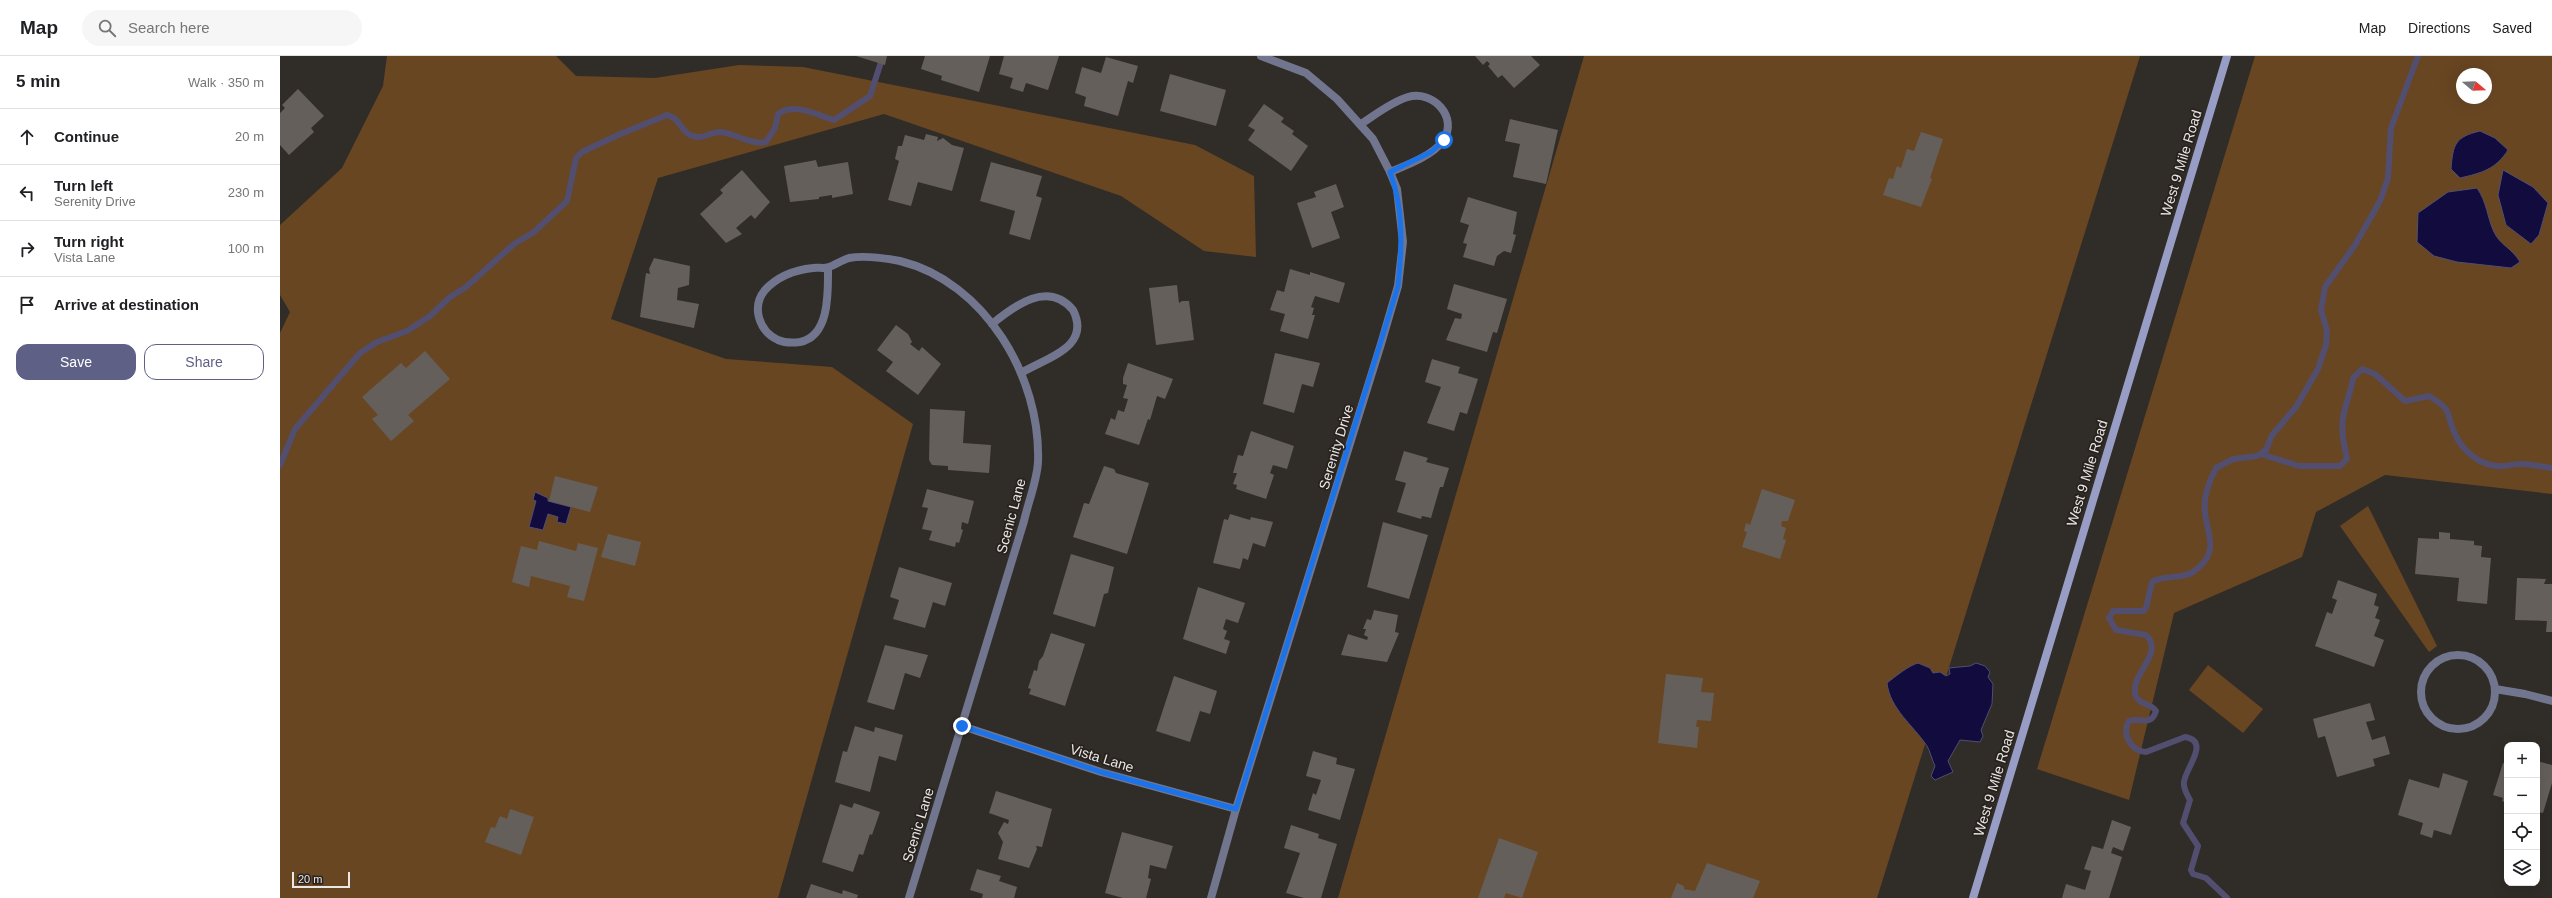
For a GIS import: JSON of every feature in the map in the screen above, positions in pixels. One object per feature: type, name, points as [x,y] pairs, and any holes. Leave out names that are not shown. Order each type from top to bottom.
[{"type":"street","name":"Serenity Drive","points":[[1211,898],[1236,809],[1398,286],[1403,242],[1397,189],[1382,151],[1361,124],[1337,99],[1306,73],[1261,56]]},
{"type":"street","name":"West 9 Mile Road","points":[[1973,898],[2227,56]]},
{"type":"street","points":[[1361,124],[1390,106],[1414,96],[1431,98],[1443,110],[1447,128],[1441,144],[1431,152],[1390,172]]},
{"type":"street","name":"Scenic Lane","points":[[828,268],[827,302],[818,331],[808,340],[793,343],[779,340],[766,331],[758,316],[756,306],[759,297],[772,282],[798,270],[828,268],[850,258],[888,258],[912,264],[945,280],[978,308],[992,324],[1021,373],[1035,424],[1038,463],[1005,589],[909,898]]},
{"type":"street","points":[[992,324],[1016,305],[1036,297],[1053,297],[1066,303],[1073,310],[1077,329],[1069,346],[1058,355],[1021,373]]},
{"type":"street","points":[[2453,655],[2465,655],[2486,667],[2492,678],[2495,689],[2494,702],[2488,713],[2480,722],[2467,728],[2457,729],[2444,727],[2434,720],[2426,711],[2421,700],[2421,687],[2424,675],[2440,659],[2453,655]]},
{"type":"street","points":[[2495,689],[2525,694],[2552,701]]},
{"type":"street","name":"Vista Lane","points":[[962,726],[1101,772],[1236,809]]},
{"type":"shaded area","points":[[387,56],[556,56],[576,76],[655,78],[739,65],[803,67],[1195,145],[1254,176],[1256,257],[1204,251],[1121,196],[884,114],[658,178],[611,319],[726,359],[832,367],[913,424],[778,898],[280,898],[280,333],[290,312],[280,295],[280,225],[342,168],[383,86]]},
{"type":"shaded area","points":[[1584,56],[2140,56],[1877,898],[1338,898]]},
{"type":"shaded area","points":[[2255,56],[2552,56],[2552,494],[2385,475],[2316,512],[2302,557],[2174,613],[2129,800],[2037,769]]},
{"type":"shaded area","points":[[2480,131],[2495,138],[2508,150],[2499,162],[2488,169],[2460,178],[2451,169],[2454,148],[2460,139]]},
{"type":"shaded area","points":[[2503,170],[2533,187],[2548,203],[2539,235],[2531,244],[2506,225],[2498,195]]},
{"type":"shaded area","points":[[2477,188],[2483,199],[2494,232],[2520,262],[2511,268],[2457,262],[2434,256],[2417,242],[2418,213],[2448,192]]},
{"type":"shaded area","points":[[535,492],[548,498],[548,501],[571,507],[566,524],[557,522],[558,517],[548,514],[543,530],[529,527],[536,501],[533,500]]},
{"type":"shaded area","points":[[2368,506],[2437,646],[2429,652],[2340,526]]},
{"type":"shaded area","points":[[1918,663],[1930,668],[1933,673],[1940,672],[1946,676],[1950,674],[1949,668],[1970,666],[1976,663],[1985,666],[1990,672],[1988,677],[1993,684],[1992,704],[1981,730],[1983,736],[1980,742],[1960,740],[1948,761],[1953,772],[1935,780],[1931,776],[1935,766],[1928,748],[1897,709],[1889,692],[1887,683],[1906,669]]},
{"type":"shaded area","points":[[2208,665],[2263,709],[2243,733],[2189,690]]},
{"type":"building","points":[[856,56],[887,56],[885,65]]},
{"type":"building","points":[[925,56],[990,56],[979,92],[941,80],[942,76],[921,69]]},
{"type":"building","points":[[1004,56],[1059,56],[1048,90],[1026,83],[1023,92],[1010,88],[1013,78],[999,74]]},
{"type":"building","points":[[1475,56],[1531,56],[1540,65],[1514,88],[1502,75],[1498,78],[1488,66],[1490,64],[1487,61],[1483,65]]},
{"type":"building","points":[[1106,57],[1138,66],[1133,83],[1128,81],[1118,116],[1084,106],[1086,97],[1075,93],[1082,67],[1101,73]]},
{"type":"building","points":[[1170,74],[1226,90],[1216,126],[1160,111]]},
{"type":"building","points":[[298,89],[324,116],[311,128],[314,132],[289,155],[280,145],[280,113],[285,108],[282,105]]},
{"type":"building","points":[[1264,104],[1284,118],[1281,122],[1294,131],[1292,134],[1308,146],[1291,171],[1248,140],[1255,130],[1248,126]]},
{"type":"building","points":[[1510,119],[1558,130],[1546,184],[1513,177],[1520,144],[1505,141]]},
{"type":"building","points":[[1921,132],[1943,139],[1930,178],[1932,179],[1921,207],[1883,195],[1889,178],[1893,179],[1897,166],[1901,168],[1907,149],[1914,151]]},
{"type":"building","points":[[926,134],[938,137],[937,141],[943,138],[952,145],[964,148],[952,191],[918,182],[911,206],[888,200],[899,161],[895,159],[898,146],[902,146],[905,135],[924,140]]},
{"type":"building","points":[[816,160],[818,167],[848,162],[853,194],[832,198],[832,195],[819,197],[819,199],[790,202],[784,166]]},
{"type":"building","points":[[991,162],[1042,176],[1036,196],[1042,198],[1030,240],[1009,234],[1015,211],[980,201]]},
{"type":"building","points":[[742,170],[770,202],[755,219],[751,215],[736,228],[742,234],[726,243],[700,214],[723,193],[720,190]]},
{"type":"building","points":[[1336,184],[1344,207],[1331,212],[1340,238],[1312,248],[1297,203],[1316,197],[1314,192]]},
{"type":"building","points":[[1468,197],[1517,212],[1513,234],[1516,235],[1511,253],[1504,251],[1497,256],[1494,266],[1463,257],[1467,244],[1463,243],[1469,225],[1460,222]]},
{"type":"building","points":[[654,258],[690,266],[689,285],[678,288],[677,300],[699,304],[694,328],[640,317],[646,273],[650,274],[649,269]]},
{"type":"building","points":[[1290,269],[1310,275],[1310,272],[1345,283],[1339,303],[1315,296],[1311,307],[1314,308],[1312,315],[1315,315],[1308,339],[1280,331],[1285,314],[1270,310],[1277,290],[1284,292]]},
{"type":"building","points":[[1454,284],[1507,299],[1497,333],[1493,332],[1487,352],[1446,340],[1455,318],[1461,319],[1462,314],[1447,309]]},
{"type":"building","points":[[1177,285],[1179,303],[1182,301],[1189,301],[1194,340],[1156,345],[1149,288]]},
{"type":"building","points":[[896,325],[908,334],[912,342],[910,344],[919,351],[922,347],[941,364],[918,395],[886,371],[893,362],[877,350]]},
{"type":"building","points":[[425,351],[450,379],[408,415],[414,421],[391,441],[372,419],[378,415],[362,397],[401,363],[406,368]]},
{"type":"building","points":[[1275,353],[1320,363],[1313,387],[1302,384],[1294,413],[1263,404]]},
{"type":"building","points":[[1432,359],[1460,367],[1458,373],[1478,379],[1467,414],[1460,412],[1454,431],[1427,423],[1441,387],[1425,382]]},
{"type":"building","points":[[1128,363],[1173,379],[1165,399],[1157,396],[1150,420],[1148,419],[1139,445],[1105,434],[1111,418],[1115,420],[1118,410],[1124,412],[1128,399],[1123,398],[1127,385],[1123,384],[1123,378]]},
{"type":"building","points":[[930,409],[965,411],[963,443],[991,445],[989,473],[948,470],[948,466],[932,465],[929,460]]},
{"type":"building","points":[[1251,431],[1294,446],[1287,469],[1273,465],[1270,473],[1274,475],[1266,499],[1236,489],[1237,485],[1233,484],[1237,473],[1233,473],[1238,455],[1243,456]]},
{"type":"building","points":[[1404,451],[1428,458],[1426,462],[1449,468],[1443,487],[1440,487],[1431,518],[1422,516],[1421,519],[1397,512],[1406,483],[1395,480]]},
{"type":"building","points":[[1104,466],[1114,469],[1116,473],[1149,483],[1127,554],[1073,537],[1084,503],[1089,504]]},
{"type":"building","points":[[555,476],[598,487],[590,512],[549,501]]},
{"type":"building","points":[[927,489],[974,501],[968,524],[962,522],[961,529],[963,530],[959,543],[956,542],[955,547],[929,540],[932,531],[922,529],[928,508],[922,507]]},
{"type":"building","points":[[1762,489],[1795,500],[1788,521],[1782,521],[1781,526],[1786,528],[1783,539],[1786,540],[1780,559],[1742,547],[1747,532],[1744,531],[1746,523],[1750,525]]},
{"type":"building","points":[[1230,514],[1250,520],[1251,517],[1273,522],[1265,547],[1253,543],[1248,560],[1243,558],[1240,569],[1213,563],[1224,519],[1228,520]]},
{"type":"building","points":[[1383,522],[1428,535],[1409,599],[1367,587]]},
{"type":"building","points":[[2439,532],[2450,533],[2450,539],[2474,541],[2474,545],[2482,546],[2481,557],[2491,558],[2487,604],[2457,601],[2459,578],[2415,574],[2418,538],[2439,539]]},
{"type":"building","points":[[608,534],[641,542],[635,566],[601,557]]},
{"type":"building","points":[[539,541],[576,551],[578,543],[598,548],[584,601],[567,597],[570,586],[531,576],[529,587],[512,582],[521,546],[537,550]]},
{"type":"building","points":[[1071,554],[1114,567],[1108,593],[1104,594],[1095,627],[1053,614]]},
{"type":"building","points":[[899,567],[952,583],[945,606],[933,602],[925,628],[893,619],[899,600],[890,597]]},
{"type":"building","points":[[2517,578],[2546,579],[2544,584],[2552,584],[2552,632],[2546,632],[2547,621],[2515,620]]},
{"type":"building","points":[[2338,580],[2377,594],[2374,605],[2379,607],[2375,618],[2380,620],[2374,636],[2384,640],[2374,667],[2315,646],[2327,612],[2332,614],[2337,600],[2332,598]]},
{"type":"building","points":[[1198,587],[1245,603],[1238,623],[1226,619],[1223,629],[1227,631],[1224,639],[1230,641],[1226,654],[1183,639]]},
{"type":"building","points":[[1374,610],[1398,615],[1395,632],[1399,633],[1387,662],[1341,655],[1348,634],[1367,640],[1368,637],[1364,635],[1366,629],[1363,629],[1367,619],[1371,620]]},
{"type":"building","points":[[1051,633],[1085,644],[1065,706],[1029,694],[1031,689],[1028,688],[1034,670],[1037,671],[1039,661],[1043,656]]},
{"type":"building","points":[[885,645],[928,655],[920,678],[905,673],[894,710],[867,702]]},
{"type":"building","points":[[1666,674],[1703,678],[1701,692],[1714,693],[1711,721],[1697,720],[1696,727],[1699,727],[1697,748],[1658,743]]},
{"type":"building","points":[[1174,676],[1217,691],[1210,714],[1200,711],[1190,742],[1156,731]]},
{"type":"building","points":[[2370,703],[2375,720],[2366,722],[2372,740],[2385,736],[2390,754],[2373,759],[2375,766],[2337,777],[2325,736],[2318,738],[2313,719]]},
{"type":"building","points":[[855,726],[874,732],[875,727],[903,735],[896,761],[879,756],[870,792],[835,782],[843,751],[847,752]]},
{"type":"building","points":[[1313,751],[1337,758],[1336,764],[1355,769],[1340,820],[1308,810],[1313,793],[1316,795],[1321,780],[1306,776]]},
{"type":"building","points":[[2540,762],[2552,765],[2552,783],[2543,813],[2540,812]]},
{"type":"building","points":[[2504,763],[2504,802],[2502,801],[2503,798],[2493,795]]},
{"type":"building","points":[[2443,773],[2468,781],[2451,835],[2434,830],[2432,838],[2420,834],[2423,823],[2398,815],[2409,779],[2439,788]]},
{"type":"building","points":[[996,791],[1052,809],[1042,847],[1036,846],[1037,849],[1029,868],[998,859],[1003,842],[998,833],[1004,822],[1008,824],[1009,820],[989,813]]},
{"type":"building","points":[[854,803],[880,812],[872,835],[870,834],[863,855],[859,854],[853,872],[822,862],[840,804],[852,808]]},
{"type":"building","points":[[510,809],[534,817],[521,855],[485,842],[491,827],[495,828],[500,816],[507,819]]},
{"type":"building","points":[[2112,820],[2131,827],[2123,851],[2113,847],[2111,853],[2122,857],[2109,898],[2062,898],[2066,884],[2085,890],[2091,871],[2084,869],[2092,846],[2103,849]]},
{"type":"building","points":[[1291,825],[1319,834],[1318,838],[1337,844],[1321,898],[1304,898],[1286,893],[1300,853],[1284,848]]},
{"type":"building","points":[[1122,832],[1173,846],[1166,869],[1150,865],[1148,878],[1151,879],[1146,898],[1123,898],[1105,893]]},
{"type":"building","points":[[1499,838],[1538,852],[1522,898],[1506,893],[1504,898],[1478,898]]},
{"type":"building","points":[[1707,863],[1760,881],[1753,898],[1671,898],[1677,883],[1684,886],[1684,889],[1695,891]]},
{"type":"building","points":[[977,869],[1001,876],[999,881],[1017,887],[1014,898],[982,898],[983,894],[970,890]]},
{"type":"building","points":[[811,884],[842,894],[843,890],[858,895],[857,898],[806,898]]},
{"type":"waterway","points":[[280,465],[295,429],[360,353],[377,342],[407,331],[430,316],[450,297],[466,287],[514,244],[534,232],[567,201],[576,158],[582,152],[618,135],[667,115],[675,119],[687,133],[694,137],[702,137],[720,132],[732,134],[754,142],[766,142],[775,128],[778,114],[791,109],[798,109],[834,120],[870,96],[883,56]]},
{"type":"waterway","points":[[2227,898],[2206,878],[2193,874],[2191,870],[2198,846],[2183,823],[2190,800],[2184,787],[2184,782],[2185,776],[2195,756],[2196,744],[2192,740],[2185,737],[2146,752],[2136,749],[2129,741],[2126,731],[2129,721],[2151,719],[2156,711],[2154,708],[2139,700],[2135,694],[2135,686],[2138,678],[2150,656],[2152,649],[2151,642],[2146,635],[2116,630],[2109,618],[2113,611],[2143,611],[2146,608],[2152,582],[2162,578],[2183,576],[2193,572],[2203,563],[2208,555],[2210,547],[2205,500],[2209,484],[2216,468],[2233,459],[2257,456],[2266,450],[2272,435],[2296,407],[2318,369],[2326,345],[2327,331],[2321,310],[2325,287],[2355,245],[2380,201],[2388,178],[2391,128],[2418,56]]},
{"type":"waterway","points":[[2261,454],[2299,466],[2340,466],[2347,459],[2342,423],[2344,413],[2353,378],[2362,369],[2375,374],[2405,401],[2429,396],[2437,401],[2448,412],[2452,426],[2462,446],[2478,460],[2497,466],[2525,464],[2552,468]]},
{"type":"route","points":[[962,726],[1101,772],[1236,809],[1291,638],[1398,286],[1403,242],[1397,189],[1390,172],[1431,152],[1444,140]]}]
